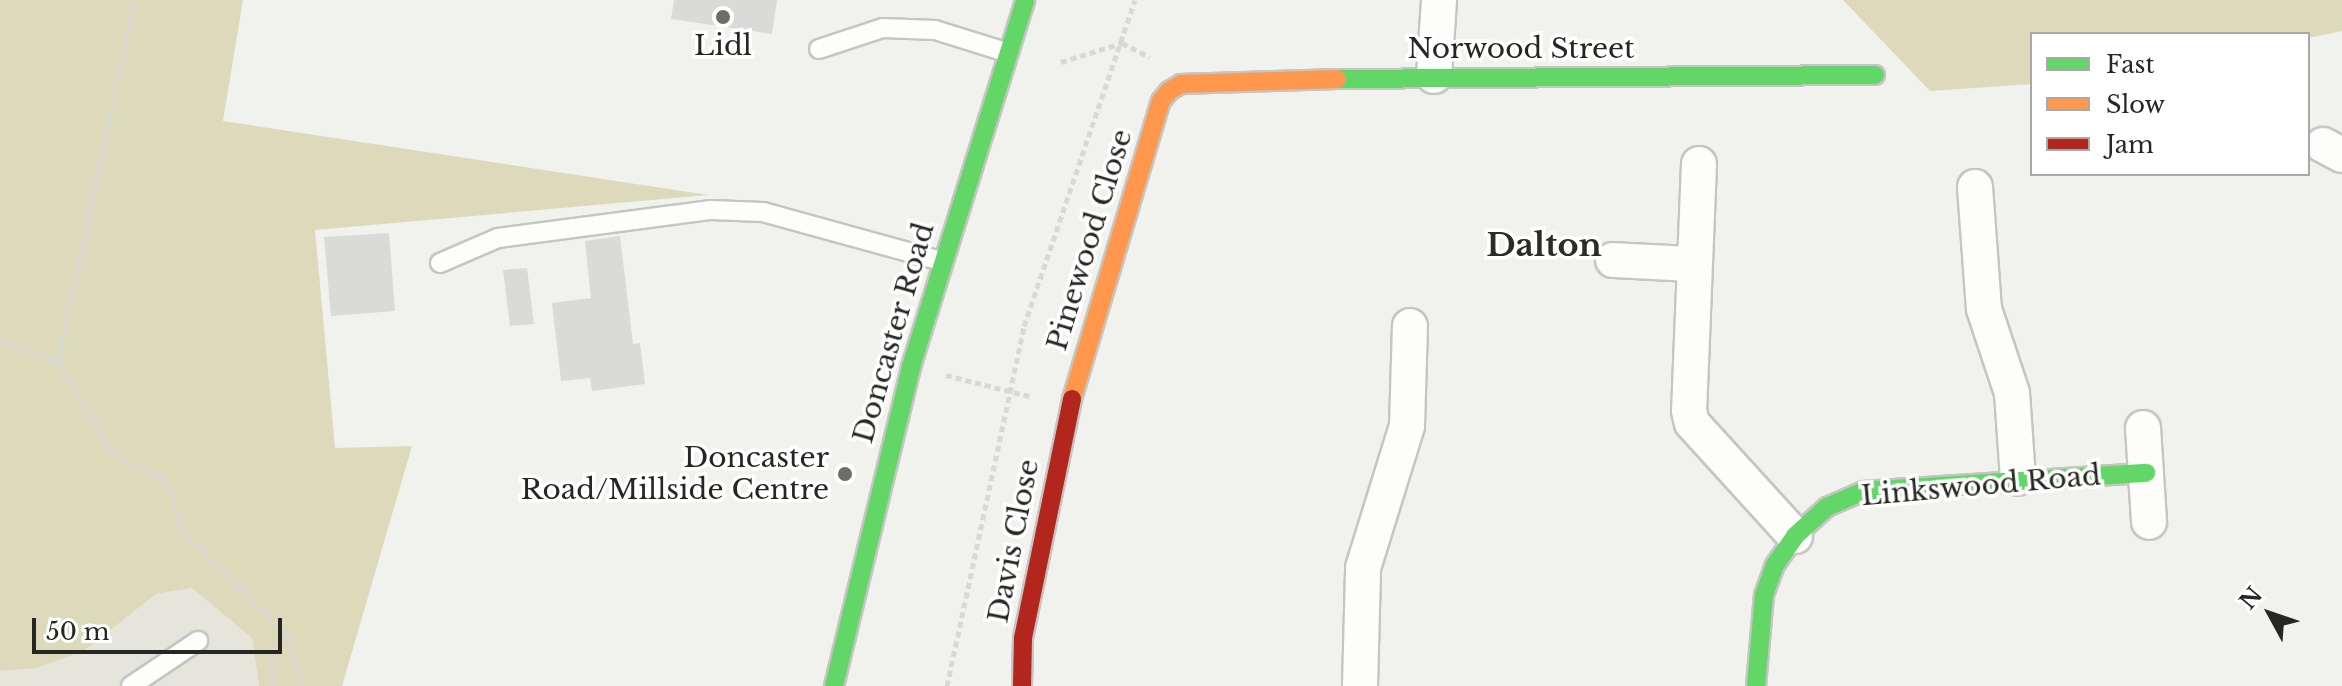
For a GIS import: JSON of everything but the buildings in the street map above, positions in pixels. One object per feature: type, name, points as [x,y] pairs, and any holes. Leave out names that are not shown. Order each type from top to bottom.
[{"type":"street","name":"Doncaster Road","points":[[834,686],[911,367],[941,261],[1025,0]]},
{"type":"street","points":[[1434,76],[1439,0]]},
{"type":"street","name":"Norwood Street","points":[[1175,88],[1434,76],[1875,75]]},
{"type":"street","name":"Pinewood Close","points":[[1069,407],[1161,101],[1175,88]]},
{"type":"street","points":[[1699,164],[1686,395],[1692,423],[1795,536]]},
{"type":"street","points":[[1975,187],[1984,309],[2012,393],[2018,478]]},
{"type":"street","points":[[1613,260],[1693,264]]},
{"type":"street","points":[[1360,686],[1363,568],[1407,426],[1410,326]]},
{"type":"street","name":"Davis Close","points":[[1022,686],[1023,638],[1069,407]]},
{"type":"street","points":[[2143,428],[2149,522]]},
{"type":"street","name":"Linkswood Road","points":[[1756,686],[1764,595],[1795,536],[1827,507],[1864,491],[2018,478],[2146,473]]},
{"type":"lane","points":[[819,49],[883,28],[935,30],[1009,53]]},
{"type":"lane","points":[[440,263],[498,238],[711,210],[763,212],[941,261]]},
{"type":"lane","points":[[131,686],[198,641]]},
{"type":"path","points":[[58,362],[135,0]]},
{"type":"path","points":[[947,686],[1008,389],[1040,269],[1135,0]]},
{"type":"path","points":[[1061,62],[1122,43],[1153,58],[1175,88]]},
{"type":"path","points":[[0,340],[58,362],[114,454],[168,482],[181,530],[289,636],[303,686]]},
{"type":"path","points":[[911,367],[1008,389],[1069,407]]},
{"type":"path","points":[[273,686],[270,651],[289,636]]},
{"type":"shaded area","points":[[0,0],[243,0],[223,121],[708,195],[315,230],[335,448],[412,446],[342,686],[259,686],[252,638],[192,588],[156,594],[84,651],[37,668],[0,671]]},
{"type":"shaded area","points":[[1843,0],[2342,0],[2342,31],[2310,38],[2310,32],[2030,32],[2030,84],[1930,91]]},
{"type":"shaded area","points":[[192,588],[252,638],[259,686],[0,686],[0,671],[37,668],[84,651],[156,594]]},
{"type":"traffic: fast","points":[[834,686],[911,367],[1025,0]]},
{"type":"traffic: fast","points":[[1337,79],[1875,75]]},
{"type":"traffic: fast","points":[[1756,686],[1764,595],[1775,565],[1795,536],[1827,507],[1864,491],[2146,473]]},
{"type":"traffic: slow","points":[[1072,399],[1161,101],[1169,91],[1181,84],[1337,79]]},
{"type":"traffic: jam","points":[[1022,686],[1023,638],[1072,399]]},
{"type":"place","name":"Lidl","points":[[723,17]]},
{"type":"place","name":"Doncaster Road/Millside Centre","points":[[845,474]]},
{"type":"district","name":"Dalton","points":[[1544,245]]}]
